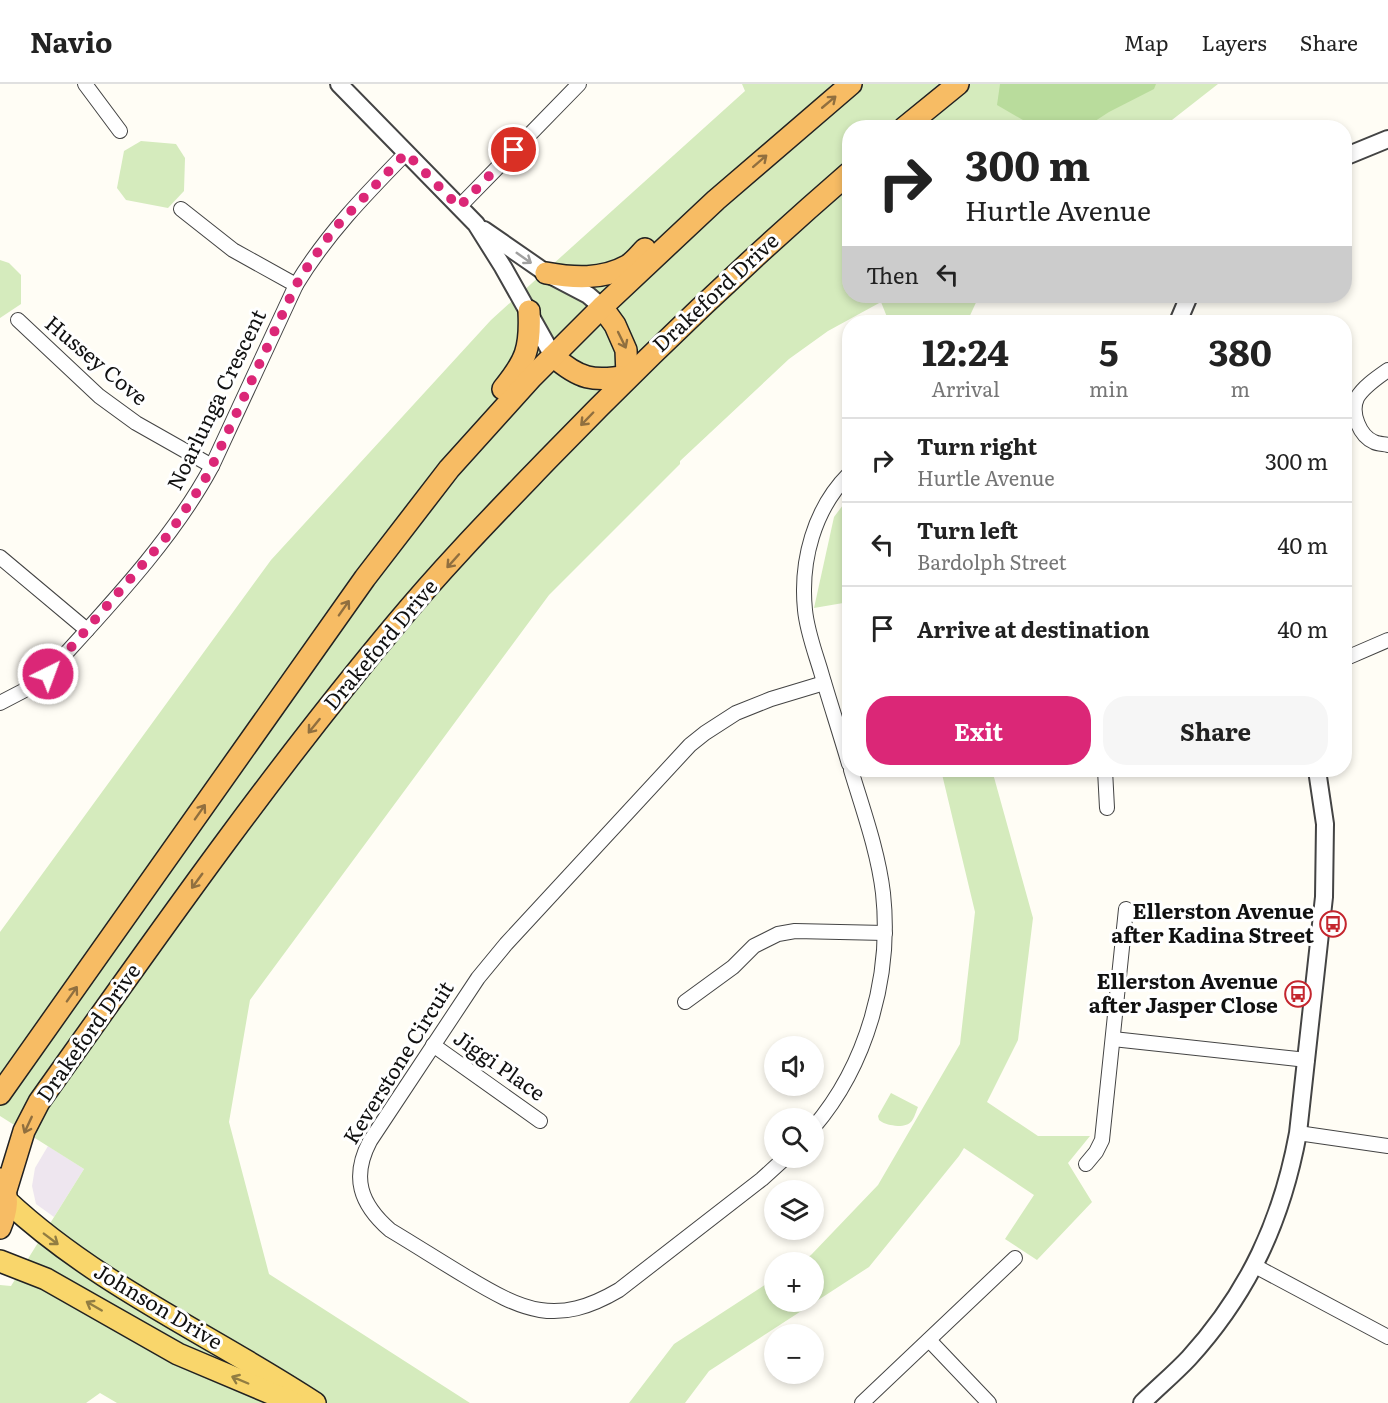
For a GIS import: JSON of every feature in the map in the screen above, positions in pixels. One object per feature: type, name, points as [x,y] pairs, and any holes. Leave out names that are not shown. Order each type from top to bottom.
[{"type":"highway","name":"Drakeford Drive","points":[[0,1094],[365,578],[449,469],[553,356],[602,307],[716,200],[850,84]]},
{"type":"highway","points":[[914,120],[952,89]]},
{"type":"highway","name":"Drakeford Drive","points":[[0,1228],[4,1190],[24,1131],[39,1102],[260,794],[397,623],[510,498],[627,376],[778,234],[842,179]]},
{"type":"highway","points":[[546,273],[573,278],[597,276],[627,266],[689,210],[716,200]]},
{"type":"highway","points":[[553,356],[574,373],[585,377],[601,380],[627,376],[626,350],[615,325],[602,307]]},
{"type":"highway","points":[[449,469],[467,432],[519,369],[526,353],[530,334],[528,311]]},
{"type":"highway","points":[[0,1072],[19,1049],[38,1042]]},
{"type":"main road","name":"Johnson Drive","points":[[4,1190],[45,1235],[88,1266],[315,1403]]},
{"type":"main road","name":"Johnson Drive","points":[[0,1261],[46,1279],[178,1354],[294,1403]]},
{"type":"street","points":[[85,84],[120,130]]},
{"type":"street","points":[[339,84],[476,224],[546,273],[588,295],[602,307]]},
{"type":"street","points":[[459,207],[579,84]]},
{"type":"street","points":[[1352,154],[1388,139]]},
{"type":"street","name":"Noarlunga Crescent","points":[[0,703],[24,691],[48,674],[169,534],[212,466],[296,285],[334,229],[406,153]]},
{"type":"street","points":[[181,209],[233,250],[296,285]]},
{"type":"street","points":[[476,224],[553,356]]},
{"type":"street","name":"Hussey Cove","points":[[18,320],[99,396],[136,423],[212,466]]},
{"type":"street","points":[[1388,370],[1364,389],[1356,399],[1355,412],[1360,430],[1365,436],[1375,443],[1388,445]]},
{"type":"street","points":[[842,482],[832,494],[817,523],[811,538],[805,569],[805,611],[842,741]]},
{"type":"street","points":[[0,557],[87,630]]},
{"type":"street","points":[[1352,656],[1388,640]]},
{"type":"street","name":"Keverstone Circuit","points":[[774,1168],[628,1283],[597,1303],[560,1312],[522,1307],[499,1296],[390,1230],[375,1217],[364,1200],[360,1171],[364,1152],[478,978],[506,944],[690,745],[736,713],[771,699],[824,683]]},
{"type":"street","points":[[824,1114],[835,1099],[856,1060],[871,1019],[881,976],[885,933],[883,893],[876,854],[853,777]]},
{"type":"street","points":[[1105,777],[1107,808]]},
{"type":"street","points":[[1142,1403],[1187,1360],[1217,1324],[1255,1266],[1282,1201],[1299,1133],[1324,897],[1325,824],[1318,777]]},
{"type":"street","points":[[1086,1164],[1102,1140],[1126,909]]},
{"type":"street","points":[[686,1002],[732,967],[754,946],[778,934],[795,932],[885,933]]},
{"type":"street","points":[[1113,1040],[1307,1060]]},
{"type":"street","name":"Jiggi Place","points":[[433,1045],[540,1121]]},
{"type":"street","points":[[1299,1133],[1388,1146]]},
{"type":"street","points":[[862,1403],[1015,1258]]},
{"type":"street","points":[[1255,1266],[1388,1337]]},
{"type":"street","points":[[929,1340],[989,1403]]},
{"type":"shaded area","points":[[48,1146],[84,1169],[54,1217],[36,1204],[32,1186],[35,1168]]},
{"type":"green space","points":[[742,84],[1218,84],[1172,120],[842,120],[842,303],[879,303],[857,315],[842,315],[842,323],[789,359],[680,461],[680,464],[549,595],[250,1000],[229,1122],[269,1274],[470,1403],[117,1403],[100,1393],[86,1403],[0,1403],[0,1285],[11,1286],[84,1169],[0,1116],[0,932],[271,560],[491,320],[745,91]]},
{"type":"green space","points":[[1000,84],[1156,84],[1154,89],[1097,120],[1023,120],[997,105]]},
{"type":"green space","points":[[141,141],[176,144],[185,158],[184,191],[168,208],[126,200],[117,188],[124,151]]},
{"type":"green space","points":[[0,260],[9,263],[21,275],[21,304],[0,318]]},
{"type":"green space","points":[[881,303],[976,303],[970,315],[886,315]]},
{"type":"green space","points":[[842,506],[842,603],[814,608],[834,517]]},
{"type":"green space","points":[[943,777],[994,777],[1033,918],[1018,1040],[987,1102],[1038,1136],[1090,1136],[1068,1163],[1092,1202],[1037,1260],[1005,1239],[1034,1195],[964,1148],[869,1267],[824,1296],[824,1252],[814,1252],[878,1185],[960,1044],[975,912]]},
{"type":"green space","points":[[891,1093],[918,1107],[913,1119],[903,1126],[886,1124],[879,1120],[878,1116]]},
{"type":"green space","points":[[764,1286],[764,1312],[800,1312],[781,1324],[764,1324],[764,1335],[709,1371],[685,1403],[629,1403],[674,1344]]},
{"type":"place","name":"Ellerston Avenue after Kadina Street","points":[[1333,924]]},
{"type":"place","name":"Ellerston Avenue after Jasper Close","points":[[1298,994]]},
{"type":"route","points":[[48,674],[169,534],[203,483],[296,285],[334,229],[406,153],[459,207],[514,150]]}]
